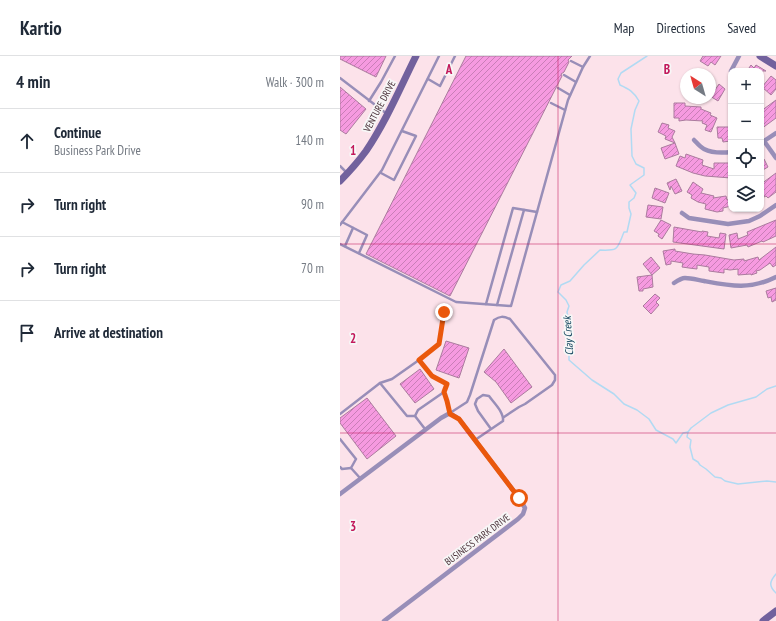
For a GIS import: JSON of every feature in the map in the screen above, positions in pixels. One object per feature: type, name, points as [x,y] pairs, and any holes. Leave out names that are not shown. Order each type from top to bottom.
[{"type":"street","name":"VENTURE DRIVE","points":[[340,181],[365,151],[387,114],[416,56]]},
{"type":"street","points":[[733,68],[739,56]]},
{"type":"street","points":[[760,56],[776,66]]},
{"type":"street","points":[[764,141],[776,133]]},
{"type":"street","points":[[694,140],[704,149],[713,152],[728,152]]},
{"type":"street","points":[[764,143],[776,158]]},
{"type":"street","points":[[682,213],[689,218],[728,224],[749,221],[776,206]]},
{"type":"street","points":[[674,283],[685,278],[726,285],[749,286],[759,284],[776,277]]},
{"type":"street","points":[[340,494],[425,429],[441,418],[450,414]]},
{"type":"street","name":"BUSINESS PARK DRIVE","points":[[384,621],[518,519],[523,514],[525,508],[459,419],[450,414]]},
{"type":"street","points":[[763,621],[776,611]]},
{"type":"lane","points":[[369,101],[382,82],[394,56]]},
{"type":"lane","points":[[359,253],[367,235],[341,224],[381,173],[439,56]]},
{"type":"lane","points":[[428,79],[440,86],[455,56]]},
{"type":"lane","points":[[340,244],[456,302],[511,306],[565,110],[570,95],[589,56]]},
{"type":"lane","points":[[571,61],[583,67]]},
{"type":"lane","points":[[564,76],[576,82]]},
{"type":"lane","points":[[340,78],[387,114]]},
{"type":"lane","points":[[558,88],[570,95]]},
{"type":"lane","points":[[550,103],[565,110]]},
{"type":"lane","points":[[381,173],[394,180],[416,136],[402,130]]},
{"type":"lane","points":[[340,166],[348,173]]},
{"type":"lane","points":[[486,304],[513,208],[537,212]]},
{"type":"lane","points":[[497,305],[524,210]]},
{"type":"lane","points":[[345,246],[353,228]]},
{"type":"lane","points":[[340,414],[380,383],[392,379],[439,344],[444,312]]},
{"type":"lane","points":[[444,392],[450,414],[467,402],[494,320],[504,316],[510,319],[555,375],[555,380],[552,385],[504,417],[503,421],[475,440]]},
{"type":"lane","points":[[415,416],[418,410],[444,392],[447,384],[432,376],[419,360]]},
{"type":"lane","points":[[380,383],[407,416],[415,416]]},
{"type":"lane","points":[[491,429],[476,408],[475,404],[477,399],[483,395],[489,396],[504,417]]},
{"type":"lane","points":[[415,416],[425,429]]},
{"type":"lane","points":[[340,439],[356,459],[351,468]]},
{"type":"lane","points":[[340,467],[342,469],[351,468]]},
{"type":"lane","points":[[351,468],[360,478]]},
{"type":"building","points":[[340,56],[386,56],[376,77],[340,59]]},
{"type":"building","points":[[466,56],[572,56],[568,60],[569,62],[564,72],[561,74],[562,76],[450,296],[366,254]]},
{"type":"building","points":[[703,56],[721,56],[715,65],[711,62],[708,66],[700,61]]},
{"type":"building","points":[[756,65],[761,68],[754,68]]},
{"type":"building","points":[[771,76],[776,80],[776,89],[771,95],[764,89],[764,85]]},
{"type":"building","points":[[719,84],[725,89],[718,101],[716,100],[716,88]]},
{"type":"building","points":[[340,87],[366,109],[346,134],[340,130]]},
{"type":"building","points":[[776,100],[776,118],[764,127],[764,109]]},
{"type":"building","points":[[674,103],[680,103],[685,104],[685,106],[701,107],[701,109],[711,113],[710,115],[717,118],[711,132],[705,130],[707,125],[702,123],[703,121],[679,121],[679,118],[674,118]]},
{"type":"building","points":[[662,123],[669,125],[668,128],[675,131],[672,137],[675,143],[665,139],[666,136],[658,132]]},
{"type":"building","points":[[717,127],[728,127],[728,141],[723,142],[722,138],[718,138]]},
{"type":"building","points":[[675,143],[679,154],[665,159],[661,148]]},
{"type":"building","points":[[686,154],[703,160],[702,165],[714,169],[714,163],[728,163],[728,178],[705,176],[676,166],[680,156],[685,158]]},
{"type":"building","points":[[764,159],[768,167],[764,169]]},
{"type":"building","points":[[776,173],[776,192],[768,198],[766,196],[764,197],[764,182]]},
{"type":"building","points":[[676,179],[682,191],[675,194],[671,186],[670,190],[667,183]]},
{"type":"building","points":[[693,182],[703,189],[701,193],[714,196],[713,198],[726,196],[728,200],[728,207],[723,208],[723,211],[717,212],[705,209],[706,204],[691,198],[692,195],[687,192]]},
{"type":"building","points":[[655,188],[669,193],[665,203],[652,198]]},
{"type":"building","points":[[648,205],[663,207],[661,219],[646,217]]},
{"type":"building","points":[[661,220],[671,225],[662,239],[658,236],[659,234],[654,231]]},
{"type":"building","points":[[776,220],[776,236],[748,247],[747,245],[731,248],[729,235],[737,233],[738,239],[748,235],[747,232]]},
{"type":"building","points":[[674,227],[708,232],[707,236],[719,238],[720,233],[726,234],[724,249],[673,242]]},
{"type":"building","points":[[776,247],[776,265],[773,267],[770,263],[756,271],[757,273],[751,275],[738,275],[738,269],[724,269],[724,273],[709,271],[709,267],[697,265],[697,269],[682,267],[683,263],[671,261],[671,264],[666,265],[663,251],[675,249],[675,251],[734,260],[744,259],[744,261],[758,257],[759,260]]},
{"type":"building","points":[[651,257],[660,268],[652,275],[643,264]]},
{"type":"building","points":[[652,275],[653,287],[639,291],[637,277]]},
{"type":"building","points":[[776,288],[776,300],[772,302],[771,297],[768,298],[766,291]]},
{"type":"building","points":[[655,294],[660,298],[656,302],[659,305],[651,314],[643,306]]},
{"type":"building","points":[[446,341],[469,348],[459,378],[436,370]]},
{"type":"building","points":[[504,349],[532,387],[511,403],[496,382],[484,372]]},
{"type":"building","points":[[420,369],[434,389],[415,403],[400,384]]},
{"type":"building","points":[[367,398],[396,436],[367,459],[340,423],[340,418]]},
{"type":"waterway","name":"Clay Creek","points":[[647,56],[621,73],[618,79],[620,85],[631,91],[639,101],[635,110],[631,129],[632,156],[636,164],[644,168],[644,175],[630,185],[636,193],[634,198],[629,202],[631,214],[627,232],[624,232],[616,248],[611,250],[600,250],[570,281],[561,285],[558,292],[566,300],[569,306],[567,312],[569,322],[569,360],[592,380],[614,394],[624,404],[637,410],[649,419],[656,430],[673,439],[676,443],[683,433],[688,432]]},
{"type":"waterway","points":[[776,386],[767,389],[756,397],[728,405],[711,413],[691,428],[687,437],[691,440],[690,447],[693,459],[715,477],[738,484],[767,481],[776,482]]},
{"type":"waterway","points":[[776,574],[772,579],[771,584],[776,593]]},
{"type":"route","points":[[444,312],[439,344],[419,360],[432,376],[447,384],[444,392],[450,414],[459,419],[519,498]]}]
